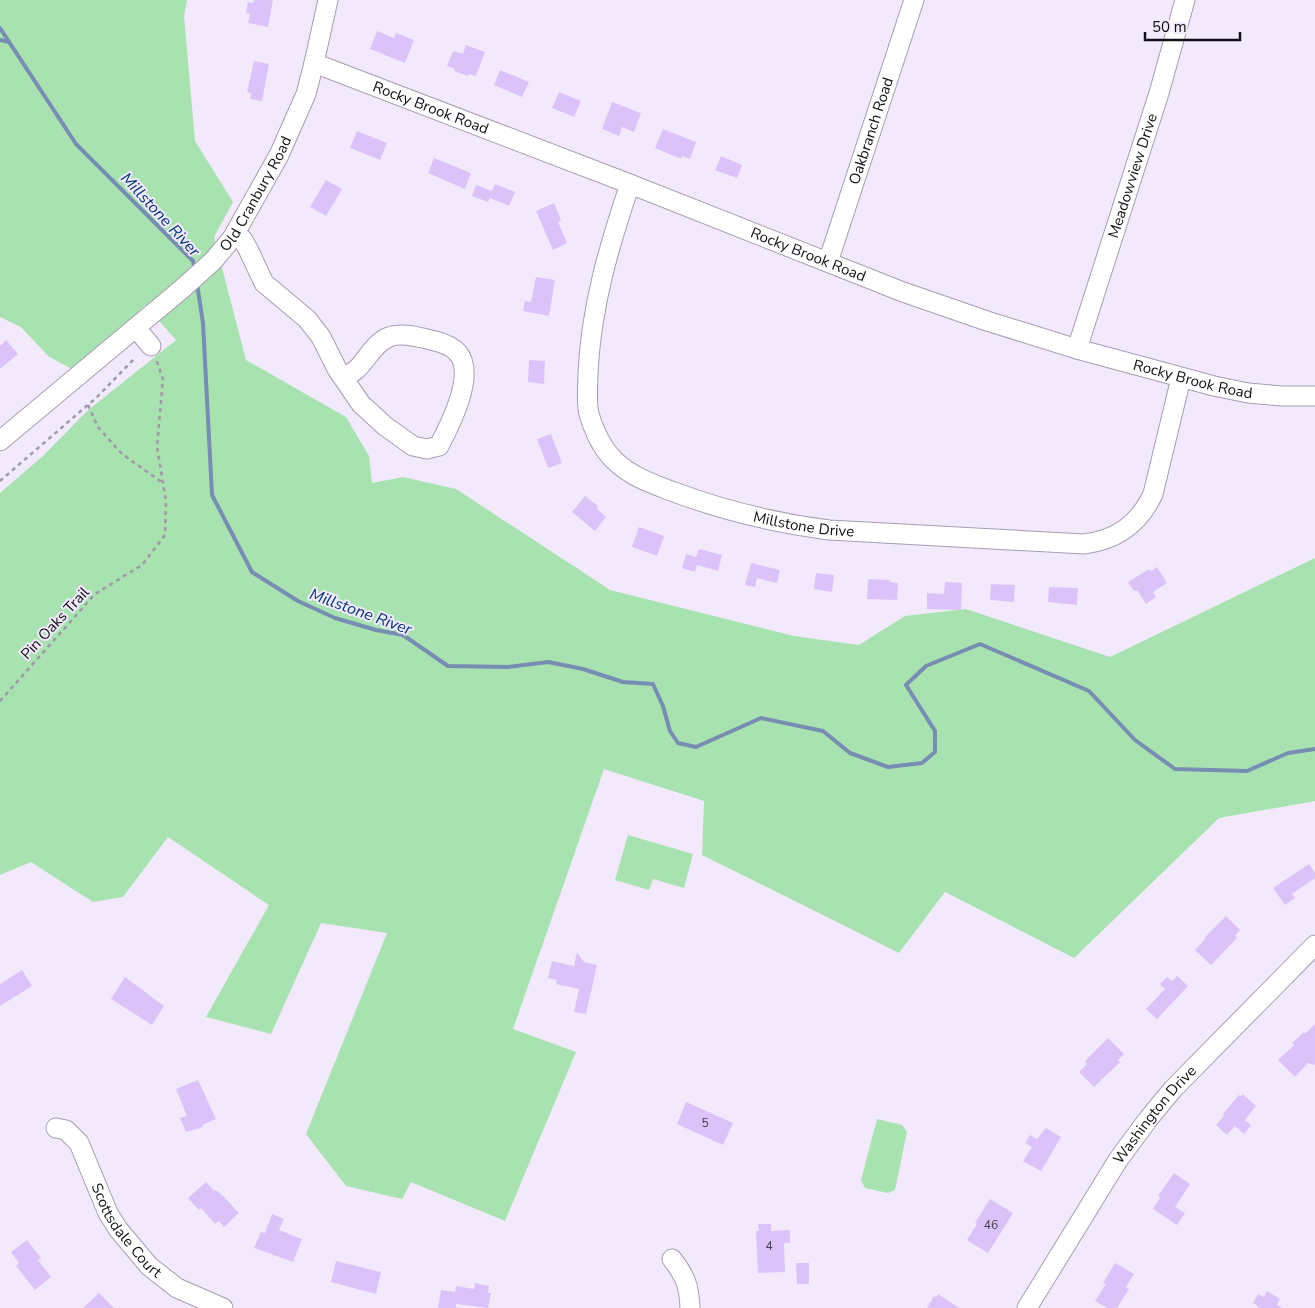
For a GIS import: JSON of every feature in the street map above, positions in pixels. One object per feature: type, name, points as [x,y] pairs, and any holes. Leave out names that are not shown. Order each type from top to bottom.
[{"type":"street","name":"Old Cranbury Road","points":[[0,441],[183,288],[213,261],[236,234],[290,132],[306,94],[328,0]]},
{"type":"street","name":"Oakbranch Road","points":[[828,262],[914,0]]},
{"type":"street","name":"Meadowview Drive","points":[[1077,349],[1159,93],[1185,0]]},
{"type":"street","name":"Rocky Brook Road","points":[[314,63],[630,184],[903,292],[987,321],[1077,349],[1182,378],[1248,393],[1315,396]]},
{"type":"street","name":"Millstone Drive","points":[[630,184],[601,278],[588,368],[587,396],[589,413],[595,432],[603,447],[628,472],[642,480],[708,504],[780,523],[829,530],[1084,544],[1098,542],[1113,537],[1128,528],[1147,507],[1154,494],[1182,378]]},
{"type":"street","points":[[236,234],[248,248],[264,283],[307,319],[321,337],[330,358],[361,404],[385,426],[413,446],[427,449],[439,446],[453,419],[464,377],[463,362],[458,352],[447,344],[409,336],[389,336],[374,348],[356,370],[344,378]]},
{"type":"street","points":[[136,328],[151,346]]},
{"type":"street","name":"Washington Drive","points":[[1027,1308],[1118,1160],[1149,1118],[1173,1089],[1315,945]]},
{"type":"street","name":"Scottsdale Court","points":[[56,1128],[66,1130],[79,1143],[108,1213],[118,1229],[149,1266],[177,1288],[223,1308]]},
{"type":"street","points":[[672,1259],[682,1272],[689,1288],[690,1308]]},
{"type":"path","name":"Pin Oaks Trail","points":[[0,701],[95,594],[142,565],[165,535],[166,501],[157,447],[162,379],[151,346]]},
{"type":"path","points":[[0,481],[88,404],[134,359]]},
{"type":"path","points":[[88,404],[98,427],[122,454],[163,483]]},
{"type":"green space","points":[[0,0],[187,0],[184,16],[195,141],[233,202],[214,237],[246,360],[346,417],[369,456],[372,483],[403,477],[456,489],[610,590],[794,636],[859,645],[905,616],[966,609],[1110,657],[1315,558],[1315,801],[1219,818],[1074,958],[945,892],[899,953],[702,855],[704,801],[604,769],[513,1029],[576,1052],[505,1221],[411,1182],[402,1199],[346,1186],[306,1134],[387,933],[321,923],[271,1034],[206,1017],[269,905],[168,837],[123,897],[93,902],[31,862],[0,875],[0,493],[44,455],[87,411],[176,340],[145,305],[79,373],[48,356],[21,327],[0,317]]},
{"type":"green space","points":[[628,835],[693,854],[684,888],[653,879],[649,890],[615,880]]},
{"type":"green space","points":[[877,1119],[902,1125],[907,1132],[895,1190],[888,1193],[865,1188],[861,1180]]},
{"type":"building","points":[[254,0],[273,0],[268,27],[248,23],[250,14],[246,13],[248,2],[253,3]]},
{"type":"building","points":[[377,31],[394,38],[396,33],[414,40],[405,63],[370,49]]},
{"type":"building","points":[[466,45],[485,52],[476,76],[469,74],[468,76],[454,71],[455,69],[447,66],[453,51],[463,54]]},
{"type":"building","points":[[254,61],[269,64],[262,101],[250,99],[251,93],[247,92]]},
{"type":"building","points":[[500,70],[529,82],[522,97],[494,85]]},
{"type":"building","points":[[559,92],[581,101],[574,117],[552,108]]},
{"type":"building","points":[[612,102],[641,113],[634,132],[622,127],[619,136],[602,129]]},
{"type":"building","points":[[663,129],[696,142],[690,159],[682,156],[681,159],[655,148]]},
{"type":"building","points":[[357,131],[387,143],[380,160],[350,148]]},
{"type":"building","points":[[721,156],[742,165],[737,178],[715,170]]},
{"type":"building","points":[[434,158],[471,173],[465,189],[428,173]]},
{"type":"building","points":[[326,180],[342,189],[326,216],[310,207]]},
{"type":"building","points":[[495,184],[515,192],[509,206],[490,198],[488,202],[472,196],[476,185],[492,191]]},
{"type":"building","points":[[554,203],[561,220],[558,222],[567,243],[553,250],[536,211]]},
{"type":"building","points":[[536,277],[555,280],[549,316],[523,311],[525,301],[531,302]]},
{"type":"building","points":[[6,340],[18,354],[0,369],[0,346]]},
{"type":"building","points":[[529,360],[545,361],[544,384],[528,382]]},
{"type":"building","points":[[551,434],[562,463],[548,468],[537,439]]},
{"type":"building","points":[[585,496],[598,506],[597,509],[606,517],[595,531],[572,512]]},
{"type":"building","points":[[639,527],[664,536],[657,556],[632,547]]},
{"type":"building","points":[[699,549],[722,555],[718,571],[697,565],[695,572],[682,568],[686,554],[696,557]]},
{"type":"building","points":[[751,563],[780,570],[777,583],[757,578],[755,587],[745,585]]},
{"type":"building","points":[[1157,567],[1167,583],[1153,592],[1156,597],[1146,604],[1137,590],[1134,591],[1128,582],[1149,569],[1151,571]]},
{"type":"building","points":[[816,573],[834,575],[832,592],[814,589]]},
{"type":"building","points":[[868,579],[890,580],[890,582],[898,583],[897,600],[867,599]]},
{"type":"building","points":[[945,582],[962,583],[961,610],[927,609],[927,593],[944,594]]},
{"type":"building","points":[[991,584],[1015,585],[1014,602],[990,600]]},
{"type":"building","points":[[1049,587],[1078,588],[1077,605],[1048,602]]},
{"type":"building","points":[[1309,864],[1315,873],[1315,878],[1292,894],[1295,898],[1285,905],[1273,888]]},
{"type":"building","points":[[1226,916],[1240,930],[1235,936],[1237,938],[1211,965],[1195,950]]},
{"type":"building","points":[[577,952],[584,962],[597,965],[586,1014],[574,1012],[579,989],[556,984],[557,980],[548,978],[552,961],[574,966]]},
{"type":"building","points":[[22,970],[32,986],[0,1006],[0,984]]},
{"type":"building","points":[[1177,976],[1188,986],[1157,1019],[1146,1009],[1165,989],[1160,984],[1167,977],[1172,981]]},
{"type":"building","points":[[125,977],[164,1006],[152,1025],[111,999]]},
{"type":"building","points":[[1315,1024],[1315,1065],[1308,1063],[1295,1077],[1278,1060],[1294,1045],[1292,1043]]},
{"type":"building","points":[[1108,1038],[1124,1054],[1118,1060],[1120,1062],[1094,1087],[1079,1072],[1087,1064],[1085,1061]]},
{"type":"building","points":[[198,1080],[216,1119],[202,1125],[203,1127],[186,1132],[180,1118],[187,1116],[176,1089]]},
{"type":"building","points":[[1243,1094],[1256,1106],[1245,1120],[1251,1125],[1244,1134],[1235,1126],[1227,1135],[1216,1125],[1239,1095]]},
{"type":"building","points":[[686,1102],[733,1123],[723,1145],[677,1124]]},
{"type":"building","points":[[1046,1128],[1061,1137],[1041,1171],[1023,1161],[1032,1147],[1025,1143],[1030,1135],[1037,1139]]},
{"type":"building","points":[[1174,1173],[1190,1184],[1175,1207],[1185,1213],[1177,1225],[1153,1209],[1160,1198],[1158,1196]]},
{"type":"building","points":[[206,1182],[239,1213],[224,1227],[219,1221],[215,1224],[201,1208],[199,1210],[188,1198]]},
{"type":"building","points":[[990,1199],[1013,1213],[988,1253],[967,1240]]},
{"type":"building","points":[[272,1214],[284,1219],[279,1230],[302,1239],[293,1262],[254,1248],[261,1232],[265,1233]]},
{"type":"building","points":[[758,1224],[771,1224],[771,1231],[790,1230],[790,1243],[784,1243],[785,1272],[758,1273],[756,1231],[759,1231]]},
{"type":"building","points":[[27,1240],[41,1258],[38,1260],[51,1277],[35,1290],[16,1266],[19,1263],[11,1252]]},
{"type":"building","points":[[336,1261],[381,1272],[376,1294],[331,1282]]},
{"type":"building","points":[[796,1263],[809,1263],[809,1284],[797,1284]]},
{"type":"building","points":[[1115,1263],[1134,1274],[1126,1287],[1129,1289],[1117,1308],[1107,1308],[1095,1301],[1106,1284],[1103,1283]]},
{"type":"building","points":[[475,1283],[489,1286],[488,1293],[491,1293],[488,1308],[456,1304],[456,1308],[438,1308],[441,1290],[455,1292],[456,1286],[474,1289]]},
{"type":"building","points":[[1267,1291],[1280,1299],[1277,1305],[1282,1308],[1257,1308],[1258,1306],[1253,1303],[1258,1294],[1264,1297]]},
{"type":"building","points":[[99,1293],[114,1308],[83,1308]]},
{"type":"building","points":[[938,1294],[959,1308],[927,1308],[934,1296],[936,1297]]},
{"type":"waterway","name":"Millstone River","points":[[0,28],[76,144],[193,261],[195,270]]},
{"type":"waterway","name":"Millstone River","points":[[0,40],[9,42]]},
{"type":"waterway","name":"Millstone River","points":[[197,284],[203,323],[212,495],[252,572],[298,601],[335,618],[376,630],[403,635],[448,666],[508,667],[548,662],[583,669],[623,682],[653,684],[663,706],[670,731],[678,743],[696,747],[761,718],[823,731],[850,753],[888,767],[922,763],[935,752],[935,731],[906,685],[926,666],[980,644],[1089,691],[1135,740],[1175,769],[1247,771],[1288,753],[1315,749]]}]
